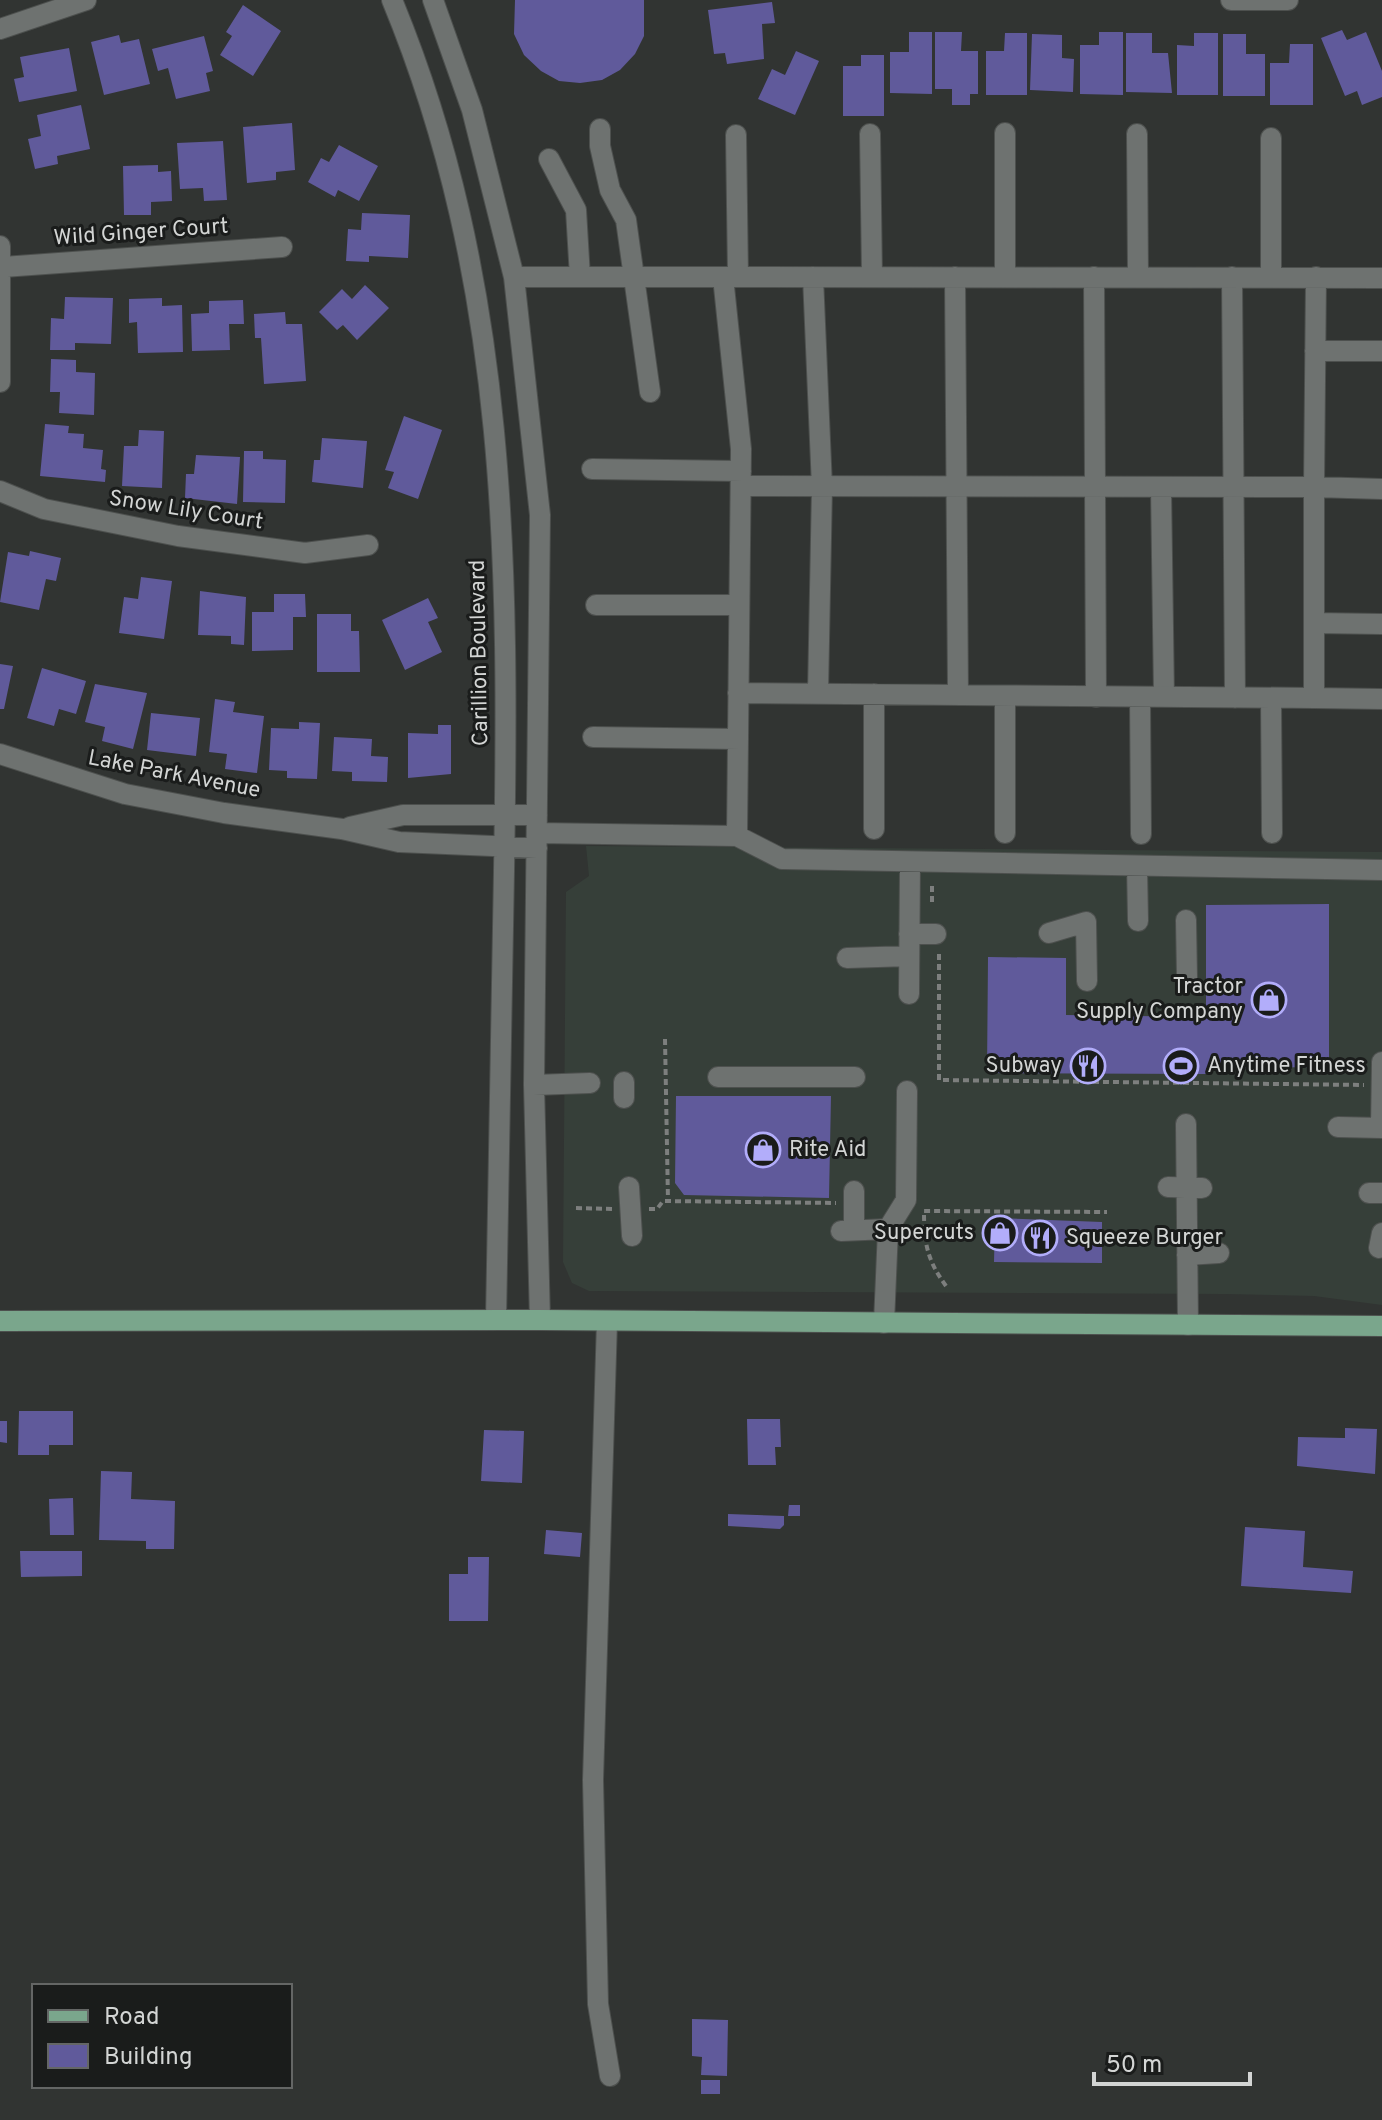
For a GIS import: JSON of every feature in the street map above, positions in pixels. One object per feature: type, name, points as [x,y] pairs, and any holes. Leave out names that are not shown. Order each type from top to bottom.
[{"type":"main road","points":[[0,1321],[540,1320],[1382,1326]]},
{"type":"street","points":[[0,29],[86,0]]},
{"type":"street","name":"Carillion Boulevard","points":[[392,0],[413,51],[456,197],[473,270],[497,439],[506,642],[496,1320]]},
{"type":"street","points":[[433,0],[472,110],[514,277],[540,515],[534,1085],[540,1320]]},
{"type":"street","points":[[1231,0],[1288,0]]},
{"type":"street","points":[[600,129],[600,146],[610,190],[626,220],[650,392]]},
{"type":"street","points":[[1005,133],[1005,277]]},
{"type":"street","points":[[870,134],[872,277]]},
{"type":"street","points":[[1137,134],[1138,277]]},
{"type":"street","points":[[736,135],[730,277],[741,479],[737,836]]},
{"type":"street","points":[[1271,138],[1271,277]]},
{"type":"street","points":[[549,159],[576,210],[580,277]]},
{"type":"street","name":"Wild Ginger Court","points":[[1,256],[282,247]]},
{"type":"street","points":[[0,382],[1,256]]},
{"type":"street","points":[[514,277],[1382,278]]},
{"type":"street","points":[[813,277],[822,487],[818,693]]},
{"type":"street","points":[[955,277],[958,695]]},
{"type":"street","points":[[1094,277],[1096,697]]},
{"type":"street","points":[[1232,277],[1235,698]]},
{"type":"street","points":[[1314,698],[1316,277]]},
{"type":"street","points":[[1315,351],[1382,351]]},
{"type":"street","points":[[592,469],[822,487],[1382,489]]},
{"type":"street","points":[[1161,487],[1164,697]]},
{"type":"street","name":"Snow Lily Court","points":[[0,491],[44,509],[178,536],[305,553],[368,545]]},
{"type":"street","points":[[596,605],[739,605]]},
{"type":"street","points":[[1314,623],[1382,624]]},
{"type":"street","points":[[738,693],[1382,699]]},
{"type":"street","points":[[874,694],[874,829]]},
{"type":"street","points":[[1005,696],[1005,833]]},
{"type":"street","points":[[1140,697],[1141,834]]},
{"type":"street","points":[[1271,698],[1272,833]]},
{"type":"street","points":[[593,737],[738,739]]},
{"type":"street","name":"Lake Park Avenue","points":[[0,754],[125,794],[224,813],[342,829],[399,842],[504,846],[537,832]]},
{"type":"street","name":"Lake Park Avenue","points":[[342,829],[403,815],[505,815],[537,832]]},
{"type":"street","points":[[537,832],[737,836],[782,859],[910,864],[1382,870]]},
{"type":"street","points":[[909,994],[910,864]]},
{"type":"street","points":[[1137,866],[1138,921]]},
{"type":"street","points":[[1186,920],[1187,978]]},
{"type":"street","points":[[1049,933],[1086,922],[1087,981]]},
{"type":"street","points":[[909,934],[936,934]]},
{"type":"street","points":[[847,958],[909,956]]},
{"type":"street","points":[[1338,1127],[1382,1128],[1382,1062]]},
{"type":"street","points":[[718,1077],[855,1077]]},
{"type":"street","points":[[534,1085],[590,1083]]},
{"type":"street","points":[[884,1323],[893,1222],[913,1180],[914,1119],[907,1091]]},
{"type":"street","points":[[1186,1124],[1188,1325]]},
{"type":"street","points":[[629,1187],[632,1236]]},
{"type":"street","points":[[854,1197],[847,1230],[893,1222]]},
{"type":"street","points":[[1187,1255],[1219,1253]]},
{"type":"street","points":[[607,1321],[593,1780],[598,2004],[610,2076]]},
{"type":"path","points":[[933,864],[936,934],[942,971],[939,1080],[1382,1085]]},
{"type":"path","points":[[665,1039],[668,1201]]},
{"type":"path","points":[[576,1208],[657,1209],[663,1201],[854,1197]]},
{"type":"path","points":[[946,1286],[929,1263],[924,1211],[1107,1212]]},
{"type":"path","points":[[893,1222],[924,1228]]},
{"type":"shaded area","points":[[586,846],[1382,852],[1382,1305],[1314,1296],[1225,1294],[589,1291],[572,1283],[563,1262],[566,892],[589,876]]},
{"type":"building","points":[[515,0],[644,0],[644,36],[635,54],[620,70],[602,80],[580,83],[559,81],[541,71],[524,55],[514,34]]},
{"type":"building","points":[[772,2],[775,23],[762,24],[764,59],[727,64],[725,53],[714,54],[708,10]]},
{"type":"building","points":[[243,5],[281,31],[253,76],[220,55],[232,36],[226,32]]},
{"type":"building","points":[[1342,30],[1347,40],[1366,32],[1382,71],[1382,97],[1362,105],[1357,91],[1345,96],[1321,38]]},
{"type":"building","points":[[909,32],[932,32],[932,94],[890,93],[890,52],[909,52]]},
{"type":"building","points":[[935,32],[962,32],[961,51],[978,51],[978,94],[970,94],[970,105],[952,105],[952,89],[935,89]]},
{"type":"building","points":[[1099,32],[1123,32],[1123,95],[1080,94],[1080,45],[1099,45]]},
{"type":"building","points":[[1005,33],[1027,33],[1027,95],[986,95],[986,51],[1004,51]]},
{"type":"building","points":[[1126,33],[1152,33],[1152,53],[1168,53],[1172,93],[1126,92]]},
{"type":"building","points":[[1194,33],[1218,33],[1218,95],[1177,95],[1177,45],[1194,46]]},
{"type":"building","points":[[1032,34],[1062,35],[1062,58],[1074,59],[1073,92],[1030,90]]},
{"type":"building","points":[[1223,34],[1246,34],[1246,54],[1265,54],[1265,96],[1223,96]]},
{"type":"building","points":[[119,35],[121,43],[139,39],[150,84],[104,95],[91,42]]},
{"type":"building","points":[[204,36],[213,71],[206,73],[210,91],[176,99],[168,68],[158,71],[152,49]]},
{"type":"building","points":[[1290,44],[1313,44],[1313,105],[1270,105],[1270,63],[1289,63]]},
{"type":"building","points":[[69,48],[77,91],[19,102],[14,79],[24,77],[20,57]]},
{"type":"building","points":[[796,51],[819,61],[795,115],[758,99],[772,69],[785,75]]},
{"type":"building","points":[[861,55],[884,55],[884,116],[843,116],[843,66],[861,66]]},
{"type":"building","points":[[81,105],[90,149],[57,156],[58,164],[35,169],[28,139],[41,136],[37,115]]},
{"type":"building","points":[[292,123],[295,170],[276,172],[276,180],[247,183],[243,127]]},
{"type":"building","points":[[223,141],[227,200],[204,201],[203,188],[180,189],[177,143]]},
{"type":"building","points":[[339,145],[378,166],[359,201],[338,190],[335,197],[308,182],[321,158],[329,162]]},
{"type":"building","points":[[158,165],[158,172],[171,171],[172,201],[151,202],[151,215],[124,215],[123,166]]},
{"type":"building","points":[[362,213],[410,215],[408,258],[369,256],[369,262],[346,261],[348,229],[361,230]]},
{"type":"building","points":[[365,285],[389,308],[357,340],[343,325],[337,330],[319,312],[342,289],[352,299]]},
{"type":"building","points":[[65,297],[113,298],[111,344],[75,343],[75,350],[50,350],[51,318],[64,319]]},
{"type":"building","points":[[162,298],[162,306],[182,305],[183,352],[138,353],[137,322],[129,323],[129,299]]},
{"type":"building","points":[[243,300],[244,324],[229,324],[230,350],[192,351],[191,314],[209,313],[209,301]]},
{"type":"building","points":[[285,312],[286,324],[302,324],[306,381],[264,384],[261,338],[255,338],[254,314]]},
{"type":"building","points":[[51,359],[76,360],[76,372],[95,373],[94,415],[59,413],[60,392],[50,392]]},
{"type":"building","points":[[404,416],[442,430],[418,499],[388,488],[394,472],[385,470]]},
{"type":"building","points":[[45,424],[69,426],[68,433],[84,434],[83,448],[103,450],[101,469],[106,470],[105,482],[40,476]]},
{"type":"building","points":[[139,430],[164,431],[162,488],[122,486],[124,446],[138,446]]},
{"type":"building","points":[[322,438],[367,441],[363,488],[312,482],[314,460],[320,460]]},
{"type":"building","points":[[244,451],[263,451],[263,459],[286,460],[285,503],[243,502]]},
{"type":"building","points":[[196,455],[240,457],[237,504],[185,498],[186,474],[194,474]]},
{"type":"building","points":[[30,551],[61,558],[56,581],[46,579],[39,610],[0,602],[8,552],[29,556]]},
{"type":"building","points":[[141,577],[172,581],[164,639],[119,633],[124,597],[138,599]]},
{"type":"building","points":[[200,591],[246,597],[244,645],[231,644],[231,636],[198,635]]},
{"type":"building","points":[[274,594],[305,594],[306,617],[293,617],[293,650],[252,651],[252,612],[274,612]]},
{"type":"building","points":[[428,598],[438,618],[428,622],[442,652],[405,670],[382,620]]},
{"type":"building","points":[[317,614],[351,614],[351,631],[359,631],[360,672],[317,672]]},
{"type":"building","points":[[0,664],[13,666],[4,709],[0,709]]},
{"type":"building","points":[[42,668],[86,681],[76,714],[59,709],[54,726],[27,718]]},
{"type":"building","points":[[95,684],[147,693],[133,749],[102,741],[105,727],[85,722]]},
{"type":"building","points":[[215,699],[235,702],[233,712],[264,716],[257,773],[225,769],[227,754],[209,752]]},
{"type":"building","points":[[151,713],[200,718],[196,756],[147,750]]},
{"type":"building","points":[[299,722],[320,723],[317,779],[287,778],[287,771],[269,770],[271,728],[299,729]]},
{"type":"building","points":[[438,725],[451,725],[451,774],[408,778],[408,733],[438,734]]},
{"type":"building","points":[[334,737],[372,739],[371,756],[388,757],[387,782],[352,781],[352,772],[332,771]]},
{"type":"building","points":[[1329,904],[1329,1067],[1206,1068],[1206,1074],[987,1073],[988,957],[1066,958],[1066,1015],[1206,1017],[1206,905]]},
{"type":"building","points":[[676,1096],[831,1096],[829,1198],[684,1195],[675,1183]]},
{"type":"building","points":[[995,1218],[1102,1222],[1102,1263],[994,1262]]},
{"type":"building","points":[[19,1411],[73,1411],[73,1445],[49,1445],[49,1455],[18,1455]]},
{"type":"building","points":[[747,1419],[780,1419],[781,1447],[775,1447],[776,1465],[748,1465]]},
{"type":"building","points":[[0,1421],[7,1421],[7,1443],[0,1442]]},
{"type":"building","points":[[1345,1428],[1377,1429],[1375,1474],[1297,1466],[1298,1437],[1345,1438]]},
{"type":"building","points":[[484,1430],[524,1431],[522,1483],[481,1481]]},
{"type":"building","points":[[101,1471],[132,1472],[131,1499],[175,1501],[174,1549],[146,1549],[146,1541],[99,1540]]},
{"type":"building","points":[[73,1498],[74,1535],[50,1535],[49,1499]]},
{"type":"building","points":[[789,1505],[800,1505],[800,1516],[788,1516]]},
{"type":"building","points":[[728,1514],[784,1516],[784,1525],[780,1529],[728,1526]]},
{"type":"building","points":[[1245,1527],[1305,1531],[1303,1567],[1353,1571],[1351,1593],[1241,1586]]},
{"type":"building","points":[[546,1530],[582,1533],[580,1557],[544,1554]]},
{"type":"building","points":[[20,1551],[82,1551],[82,1576],[21,1577]]},
{"type":"building","points":[[468,1557],[489,1557],[488,1621],[449,1621],[449,1574],[468,1574]]},
{"type":"building","points":[[692,2019],[728,2020],[727,2076],[701,2075],[702,2057],[692,2056]]},
{"type":"building","points":[[701,2080],[720,2080],[720,2094],[701,2094]]},
{"type":"place","name":"Tractor Supply Company","points":[[1269,1000]]},
{"type":"place","name":"Subway","points":[[1088,1066]]},
{"type":"place","name":"Anytime Fitness","points":[[1181,1066]]},
{"type":"place","name":"Rite Aid","points":[[763,1150]]},
{"type":"place","name":"Supercuts","points":[[1000,1233]]},
{"type":"place","name":"Squeeze Burger","points":[[1040,1238]]}]
